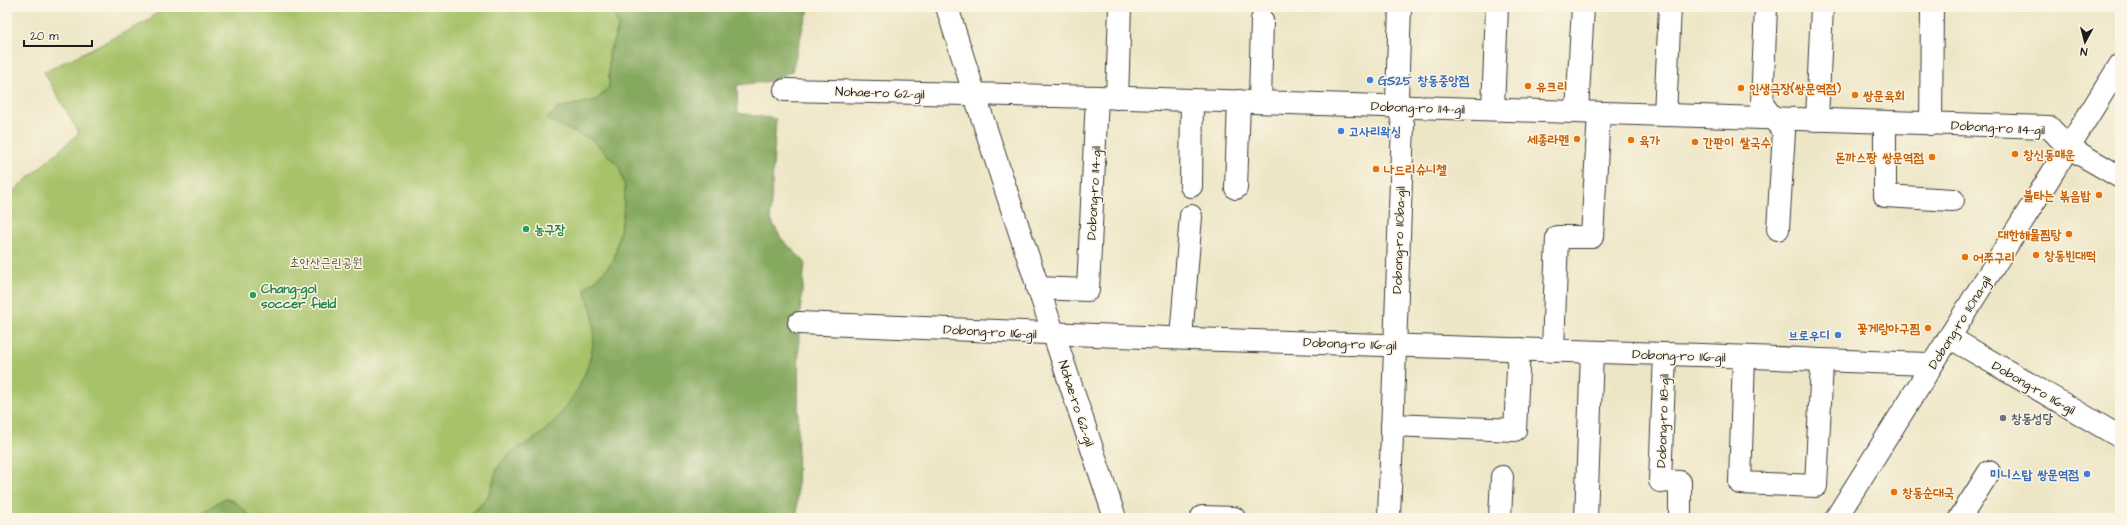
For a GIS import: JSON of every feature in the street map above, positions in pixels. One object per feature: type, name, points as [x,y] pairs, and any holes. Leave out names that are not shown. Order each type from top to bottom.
[{"type":"street","name":"Nohae-ro 62-gil","points":[[947,7],[1037,288],[1054,334],[1115,518]]},
{"type":"street","name":"Dobong-ro 114-gil","points":[[1037,288],[1088,290],[1107,97],[1120,7]]},
{"type":"street","name":"Dobong-ro 110ba-gil","points":[[1389,518],[1403,124],[1398,99],[1400,7]]},
{"type":"street","points":[[1493,109],[1497,7]]},
{"type":"street","points":[[1577,112],[1583,7]]},
{"type":"street","points":[[1665,115],[1670,7]]},
{"type":"street","points":[[1766,7],[1762,104],[1784,132],[1778,229]]},
{"type":"street","points":[[1817,120],[1822,7]]},
{"type":"street","points":[[1931,124],[1932,7]]},
{"type":"street","points":[[1236,188],[1262,20]]},
{"type":"street","name":"Dobong-ro 110na-gil","points":[[1836,518],[2120,65]]},
{"type":"street","name":"Nohae-ro 62-gil","points":[[785,90],[974,94]]},
{"type":"street","name":"Dobong-ro 114-gil","points":[[974,94],[1249,101],[2049,128],[2068,147],[2120,177]]},
{"type":"street","points":[[1191,186],[1192,100]]},
{"type":"street","points":[[1553,351],[1557,237],[1592,237],[1599,113]]},
{"type":"street","points":[[1885,122],[1885,196],[1953,200]]},
{"type":"street","points":[[1181,338],[1191,216]]},
{"type":"street","name":"Dobong-ro 116-gil","points":[[799,323],[1054,334],[1744,356],[1822,362],[1932,364]]},
{"type":"street","name":"Dobong-ro 116-gil","points":[[1949,337],[2120,437]]},
{"type":"street","points":[[1392,425],[1515,430],[1519,350]]},
{"type":"street","points":[[1586,518],[1592,352]]},
{"type":"street","name":"Dobong-ro 118-gil","points":[[1665,354],[1660,481],[1680,482],[1680,518]]},
{"type":"street","name":"Dobong-ro 116-gil","points":[[1744,356],[1740,483],[1816,486],[1822,362]]},
{"type":"street","points":[[1960,518],[1989,472]]},
{"type":"street","points":[[1500,518],[1502,477]]},
{"type":"street","points":[[1202,517],[1234,518]]},
{"type":"green space","name":"초안산근린공원","points":[[163,7],[613,7],[618,28],[609,54],[609,87],[597,100],[559,108],[546,119],[592,140],[619,166],[625,188],[623,216],[614,260],[597,279],[585,289],[592,312],[594,329],[593,346],[589,363],[575,395],[565,409],[542,433],[510,455],[500,464],[486,498],[479,507],[467,517],[252,518],[235,502],[225,498],[195,518],[7,518],[7,197],[79,133],[44,72],[148,21]]},
{"type":"green space","points":[[613,7],[810,7],[804,23],[792,71],[772,81],[737,85],[738,113],[776,119],[770,218],[781,238],[805,262],[799,323],[797,518],[466,518],[488,497],[497,470],[503,460],[508,455],[542,433],[565,408],[575,394],[589,363],[593,346],[594,329],[592,312],[584,289],[597,279],[614,260],[623,216],[625,188],[619,166],[592,140],[546,119],[559,108],[597,100],[609,87],[609,54],[618,28]]},
{"type":"green space","points":[[225,498],[235,502],[252,518],[195,518]]},
{"type":"place","name":"GS25 창동중앙점","points":[[1370,80]]},
{"type":"place","name":"유크리","points":[[1528,86]]},
{"type":"place","name":"인생극장(쌍문역점)","points":[[1741,88]]},
{"type":"place","name":"쌍문육회","points":[[1855,95]]},
{"type":"place","name":"고사리왁싱","points":[[1341,131]]},
{"type":"place","name":"세종라멘","points":[[1577,139]]},
{"type":"place","name":"육가","points":[[1631,140]]},
{"type":"place","name":"간판이 쌀국수","points":[[1695,142]]},
{"type":"place","name":"창신동매운","points":[[2015,154]]},
{"type":"place","name":"돈까스짱 쌍문역점","points":[[1932,157]]},
{"type":"place","name":"나드리슈니첼","points":[[1376,169]]},
{"type":"place","name":"불타는 볶음밥","points":[[2099,195]]},
{"type":"place","name":"농구장","points":[[526,229]]},
{"type":"place","name":"대한해물찜탕","points":[[2069,234]]},
{"type":"place","name":"창동빈대떡","points":[[2036,255]]},
{"type":"place","name":"어쭈구리","points":[[1965,257]]},
{"type":"place","name":"Chang-gol soccer field","points":[[253,295]]},
{"type":"place","name":"꽃게랑아구찜","points":[[1928,328]]},
{"type":"place","name":"브로우디","points":[[1838,335]]},
{"type":"place","name":"창동성당","points":[[2003,418]]},
{"type":"place","name":"미니스탑 쌍문역점","points":[[2087,474]]},
{"type":"place","name":"창동순대국","points":[[1894,492]]}]
